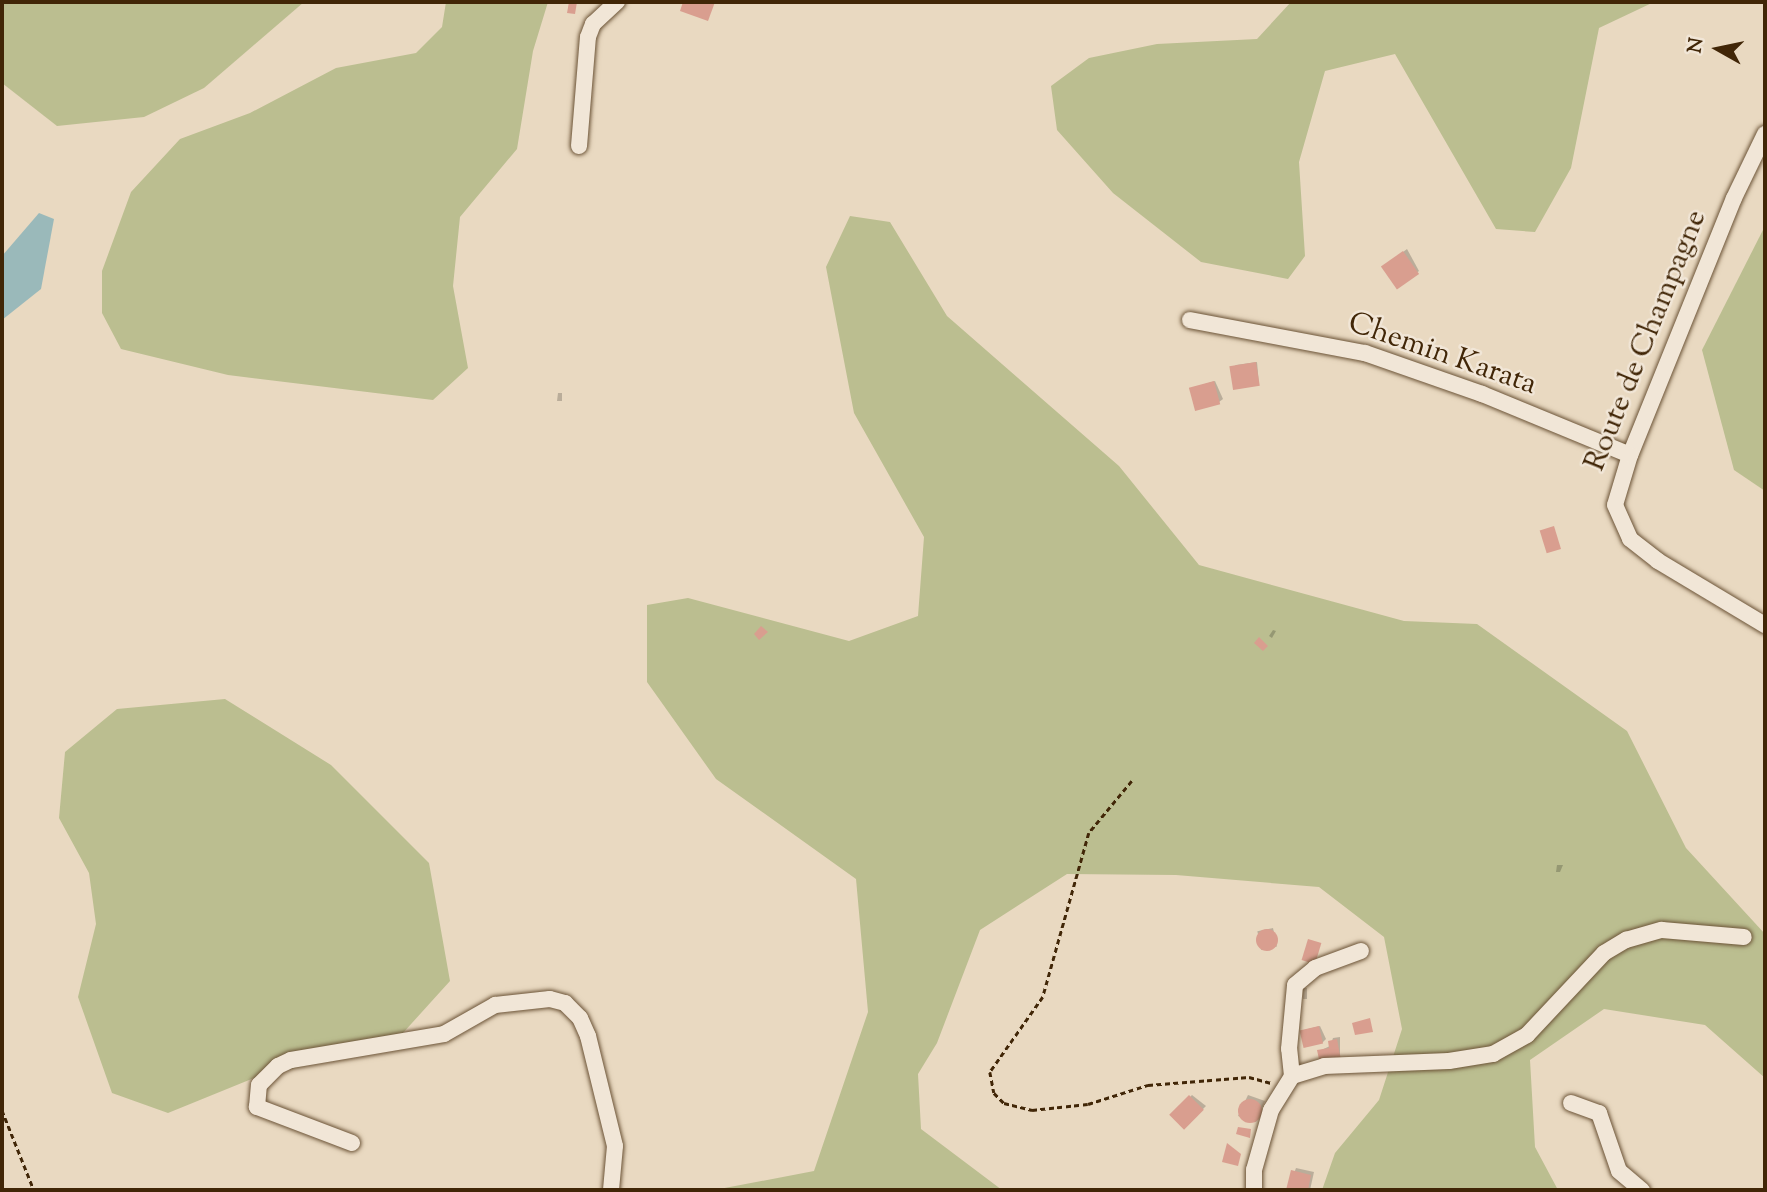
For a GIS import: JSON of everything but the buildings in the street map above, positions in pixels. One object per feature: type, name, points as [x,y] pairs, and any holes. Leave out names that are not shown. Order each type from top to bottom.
[{"type":"street","points":[[579,146],[588,37],[593,24],[617,2]]},
{"type":"street","name":"Route de Champagne","points":[[1765,134],[1734,198],[1630,455],[1615,505],[1630,538],[1658,561],[1765,625]]},
{"type":"street","name":"Chemin Karata","points":[[1190,320],[1365,353],[1482,394],[1630,455]]},
{"type":"street","points":[[1288,1082],[1324,1066],[1449,1061],[1493,1054],[1527,1035],[1604,953],[1626,940],[1662,930],[1744,937]]},
{"type":"street","points":[[1254,1190],[1254,1170],[1271,1110],[1288,1082],[1295,985],[1315,968],[1361,951]]},
{"type":"street","points":[[352,1143],[257,1107],[259,1085],[278,1066],[291,1060],[444,1034],[495,1005],[550,999],[565,1003],[580,1018],[588,1036],[615,1146],[611,1190]]},
{"type":"street","points":[[1571,1103],[1599,1113],[1619,1171],[1642,1190]]},
{"type":"path","points":[[1132,781],[1090,833],[1043,996],[990,1072],[994,1093],[1004,1103],[1031,1110],[1088,1104],[1148,1085],[1203,1079],[1250,1077],[1288,1082]]},
{"type":"path","points":[[2,1110],[34,1190]]},
{"type":"green space","points":[[2,2],[304,2],[204,88],[144,117],[57,126],[2,83]]},
{"type":"green space","points":[[446,2],[548,2],[533,51],[517,149],[460,217],[453,286],[468,368],[433,400],[228,375],[121,349],[102,313],[102,271],[131,192],[180,139],[250,113],[336,68],[416,53],[442,27]]},
{"type":"green space","points":[[1291,2],[1654,2],[1599,28],[1571,168],[1535,232],[1496,229],[1395,54],[1325,71],[1299,162],[1305,256],[1288,279],[1201,262],[1113,193],[1057,130],[1051,86],[1089,58],[1157,44],[1257,39]]},
{"type":"green space","points":[[850,216],[890,222],[947,316],[1119,466],[1199,565],[1404,621],[1477,624],[1627,731],[1686,848],[1765,934],[1765,1078],[1705,1025],[1604,1009],[1530,1060],[1535,1147],[1558,1190],[1322,1190],[1335,1153],[1379,1100],[1402,1029],[1384,937],[1319,887],[1176,875],[1067,874],[980,930],[937,1043],[918,1074],[921,1129],[1002,1190],[714,1190],[814,1171],[868,1012],[856,879],[716,779],[647,682],[647,605],[688,598],[849,641],[918,616],[924,537],[854,413],[826,267]]},
{"type":"green space","points":[[1765,226],[1765,491],[1734,470],[1702,350]]},
{"type":"green space","points":[[225,699],[331,765],[429,863],[450,981],[393,1044],[254,1078],[168,1113],[112,1093],[78,997],[96,924],[89,873],[59,818],[65,752],[117,709]]},
{"type":"water","points":[[39,213],[54,219],[41,289],[2,320],[2,256]]}]
